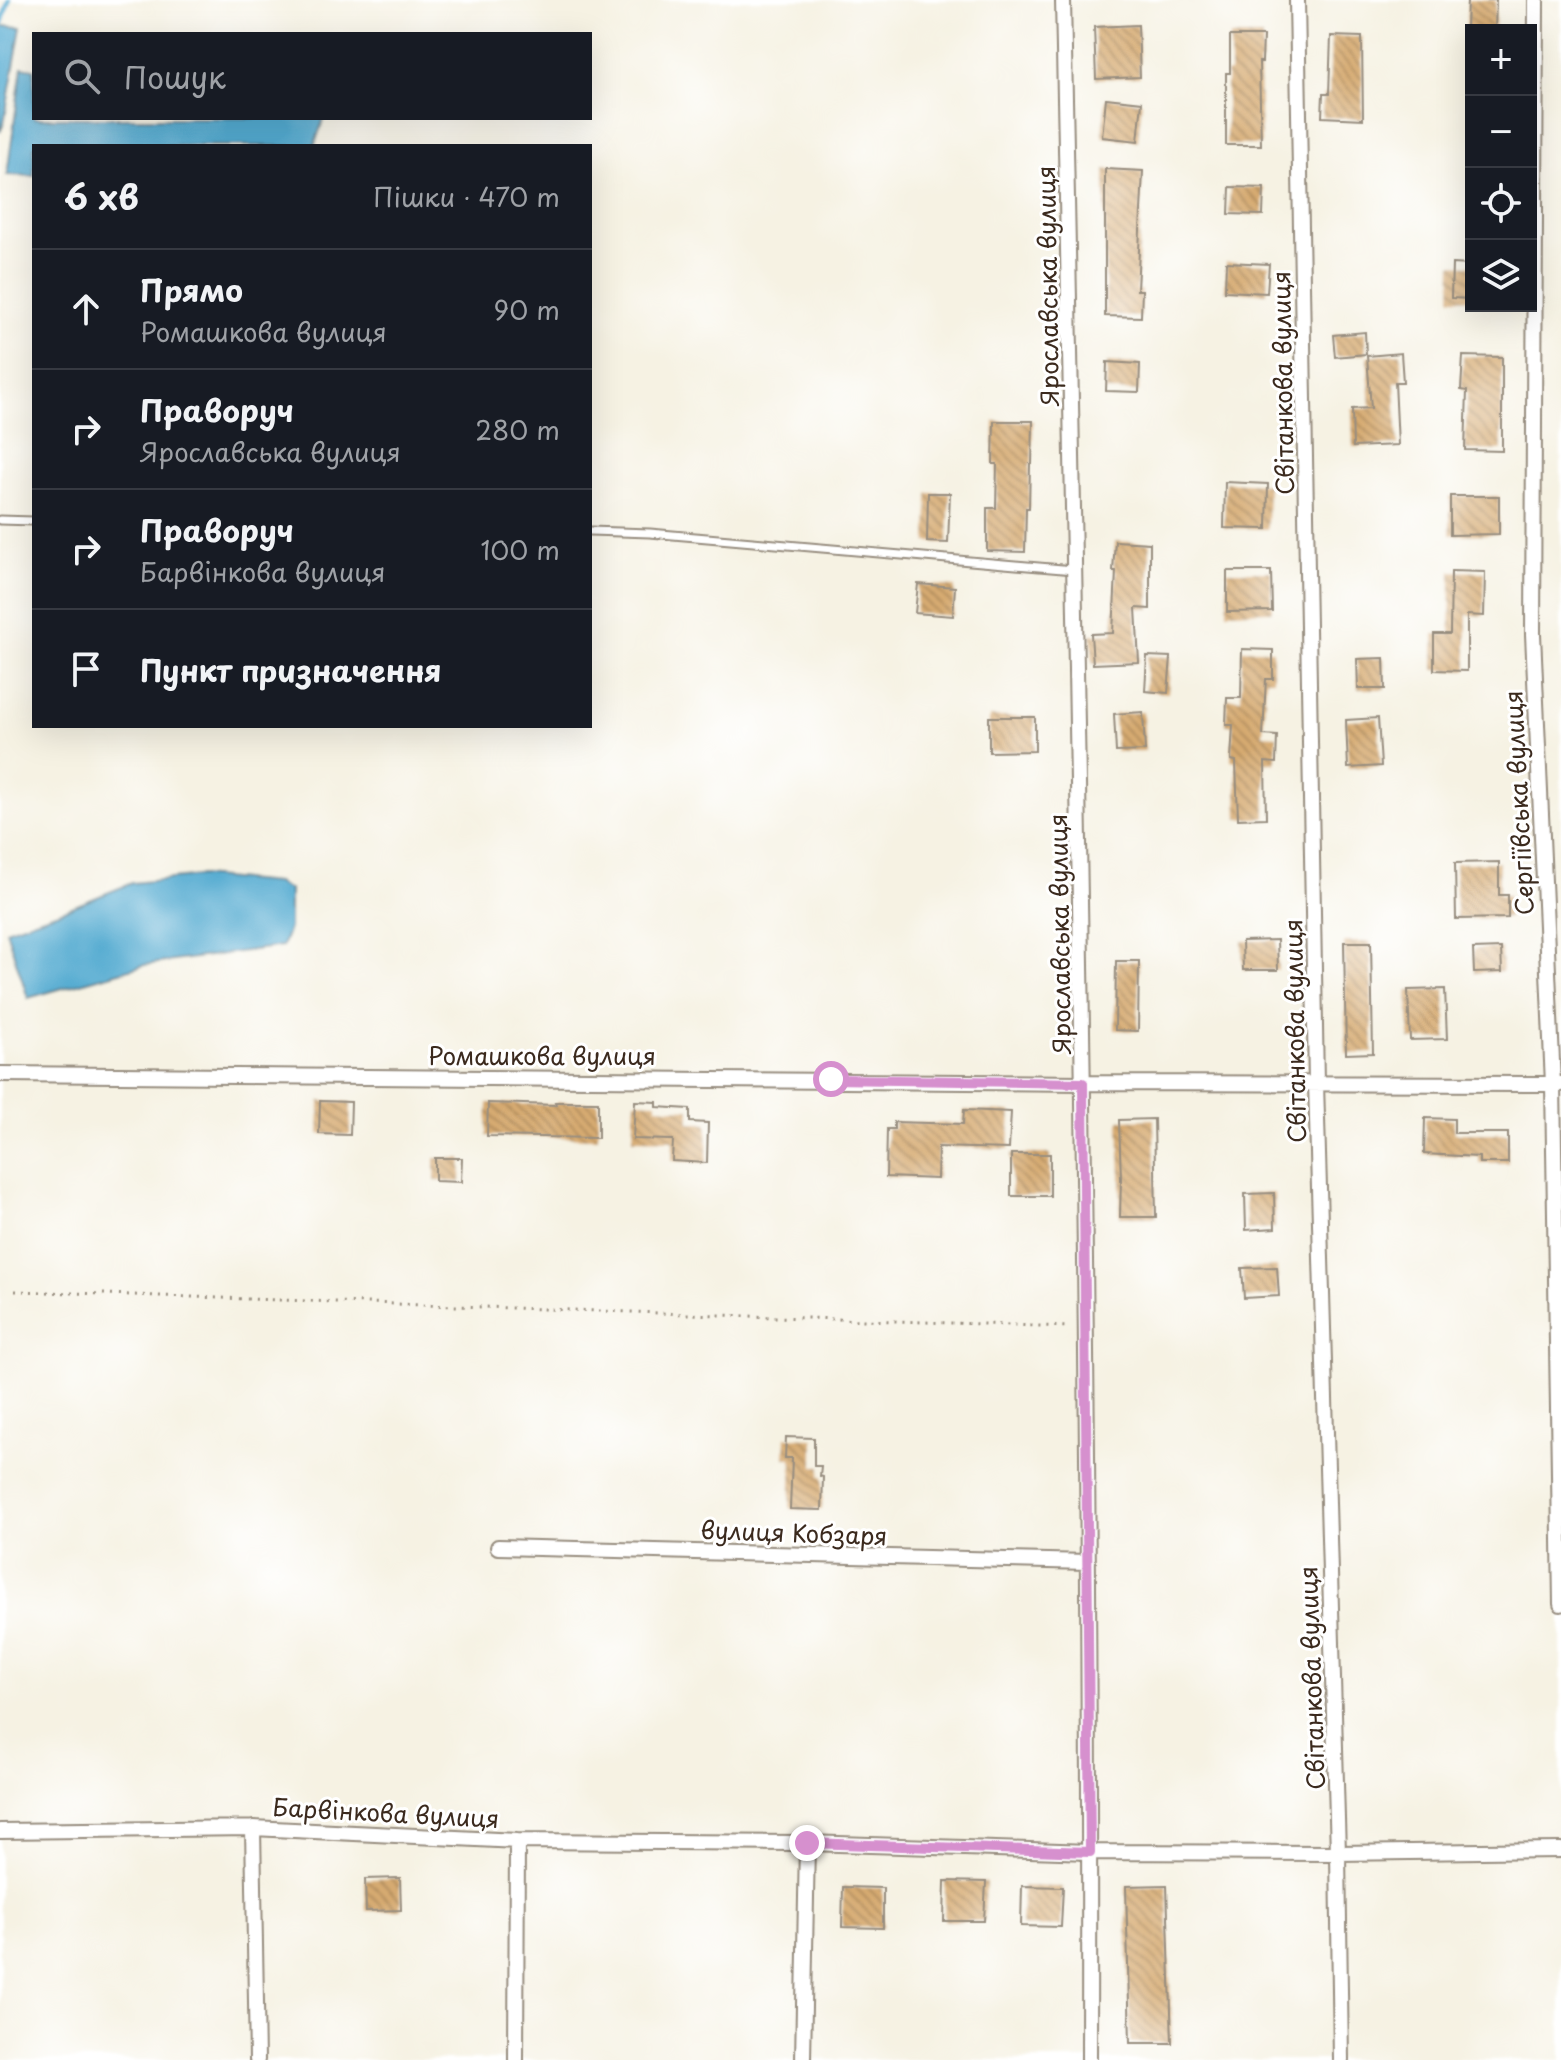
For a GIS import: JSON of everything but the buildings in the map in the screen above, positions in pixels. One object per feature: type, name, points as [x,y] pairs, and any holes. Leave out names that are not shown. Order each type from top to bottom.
[{"type":"street","name":"Ярославська вулиця","points":[[1063,0],[1083,1083],[1089,2060]]},
{"type":"street","name":"Світанкова вулиця","points":[[1297,0],[1316,1083],[1341,2060]]},
{"type":"street","name":"Сергіївська вулиця","points":[[1536,0],[1533,634],[1557,1084],[1561,1604]]},
{"type":"street","name":"Ромашкова вулиця","points":[[0,1074],[1557,1084]]},
{"type":"street","name":"вулиця Кобзаря","points":[[498,1547],[1088,1562]]},
{"type":"street","name":"Барвінкова вулиця","points":[[0,1831],[253,1828],[517,1841],[807,1843],[1090,1852],[1561,1850]]},
{"type":"street","name":"Барвінкова вулиця","points":[[253,1828],[257,2060]]},
{"type":"street","name":"Барвінкова вулиця","points":[[516,2060],[517,1841]]},
{"type":"street","points":[[803,2060],[807,1843]]},
{"type":"lane","points":[[0,520],[32,521]]},
{"type":"lane","points":[[592,531],[650,533],[1074,570]]},
{"type":"path","points":[[15,1291],[1086,1328]]},
{"type":"water","points":[[0,26],[21,27],[0,132]]},
{"type":"water","points":[[22,67],[32,69],[32,120],[323,120],[315,144],[32,144],[32,176],[7,175]]},
{"type":"water","points":[[201,876],[276,883],[289,890],[289,928],[282,946],[144,965],[28,998],[6,930],[132,883]]},
{"type":"waterway","points":[[0,29],[9,0]]},
{"type":"route","points":[[807,1843],[1090,1852],[1083,1083],[831,1079]]}]
